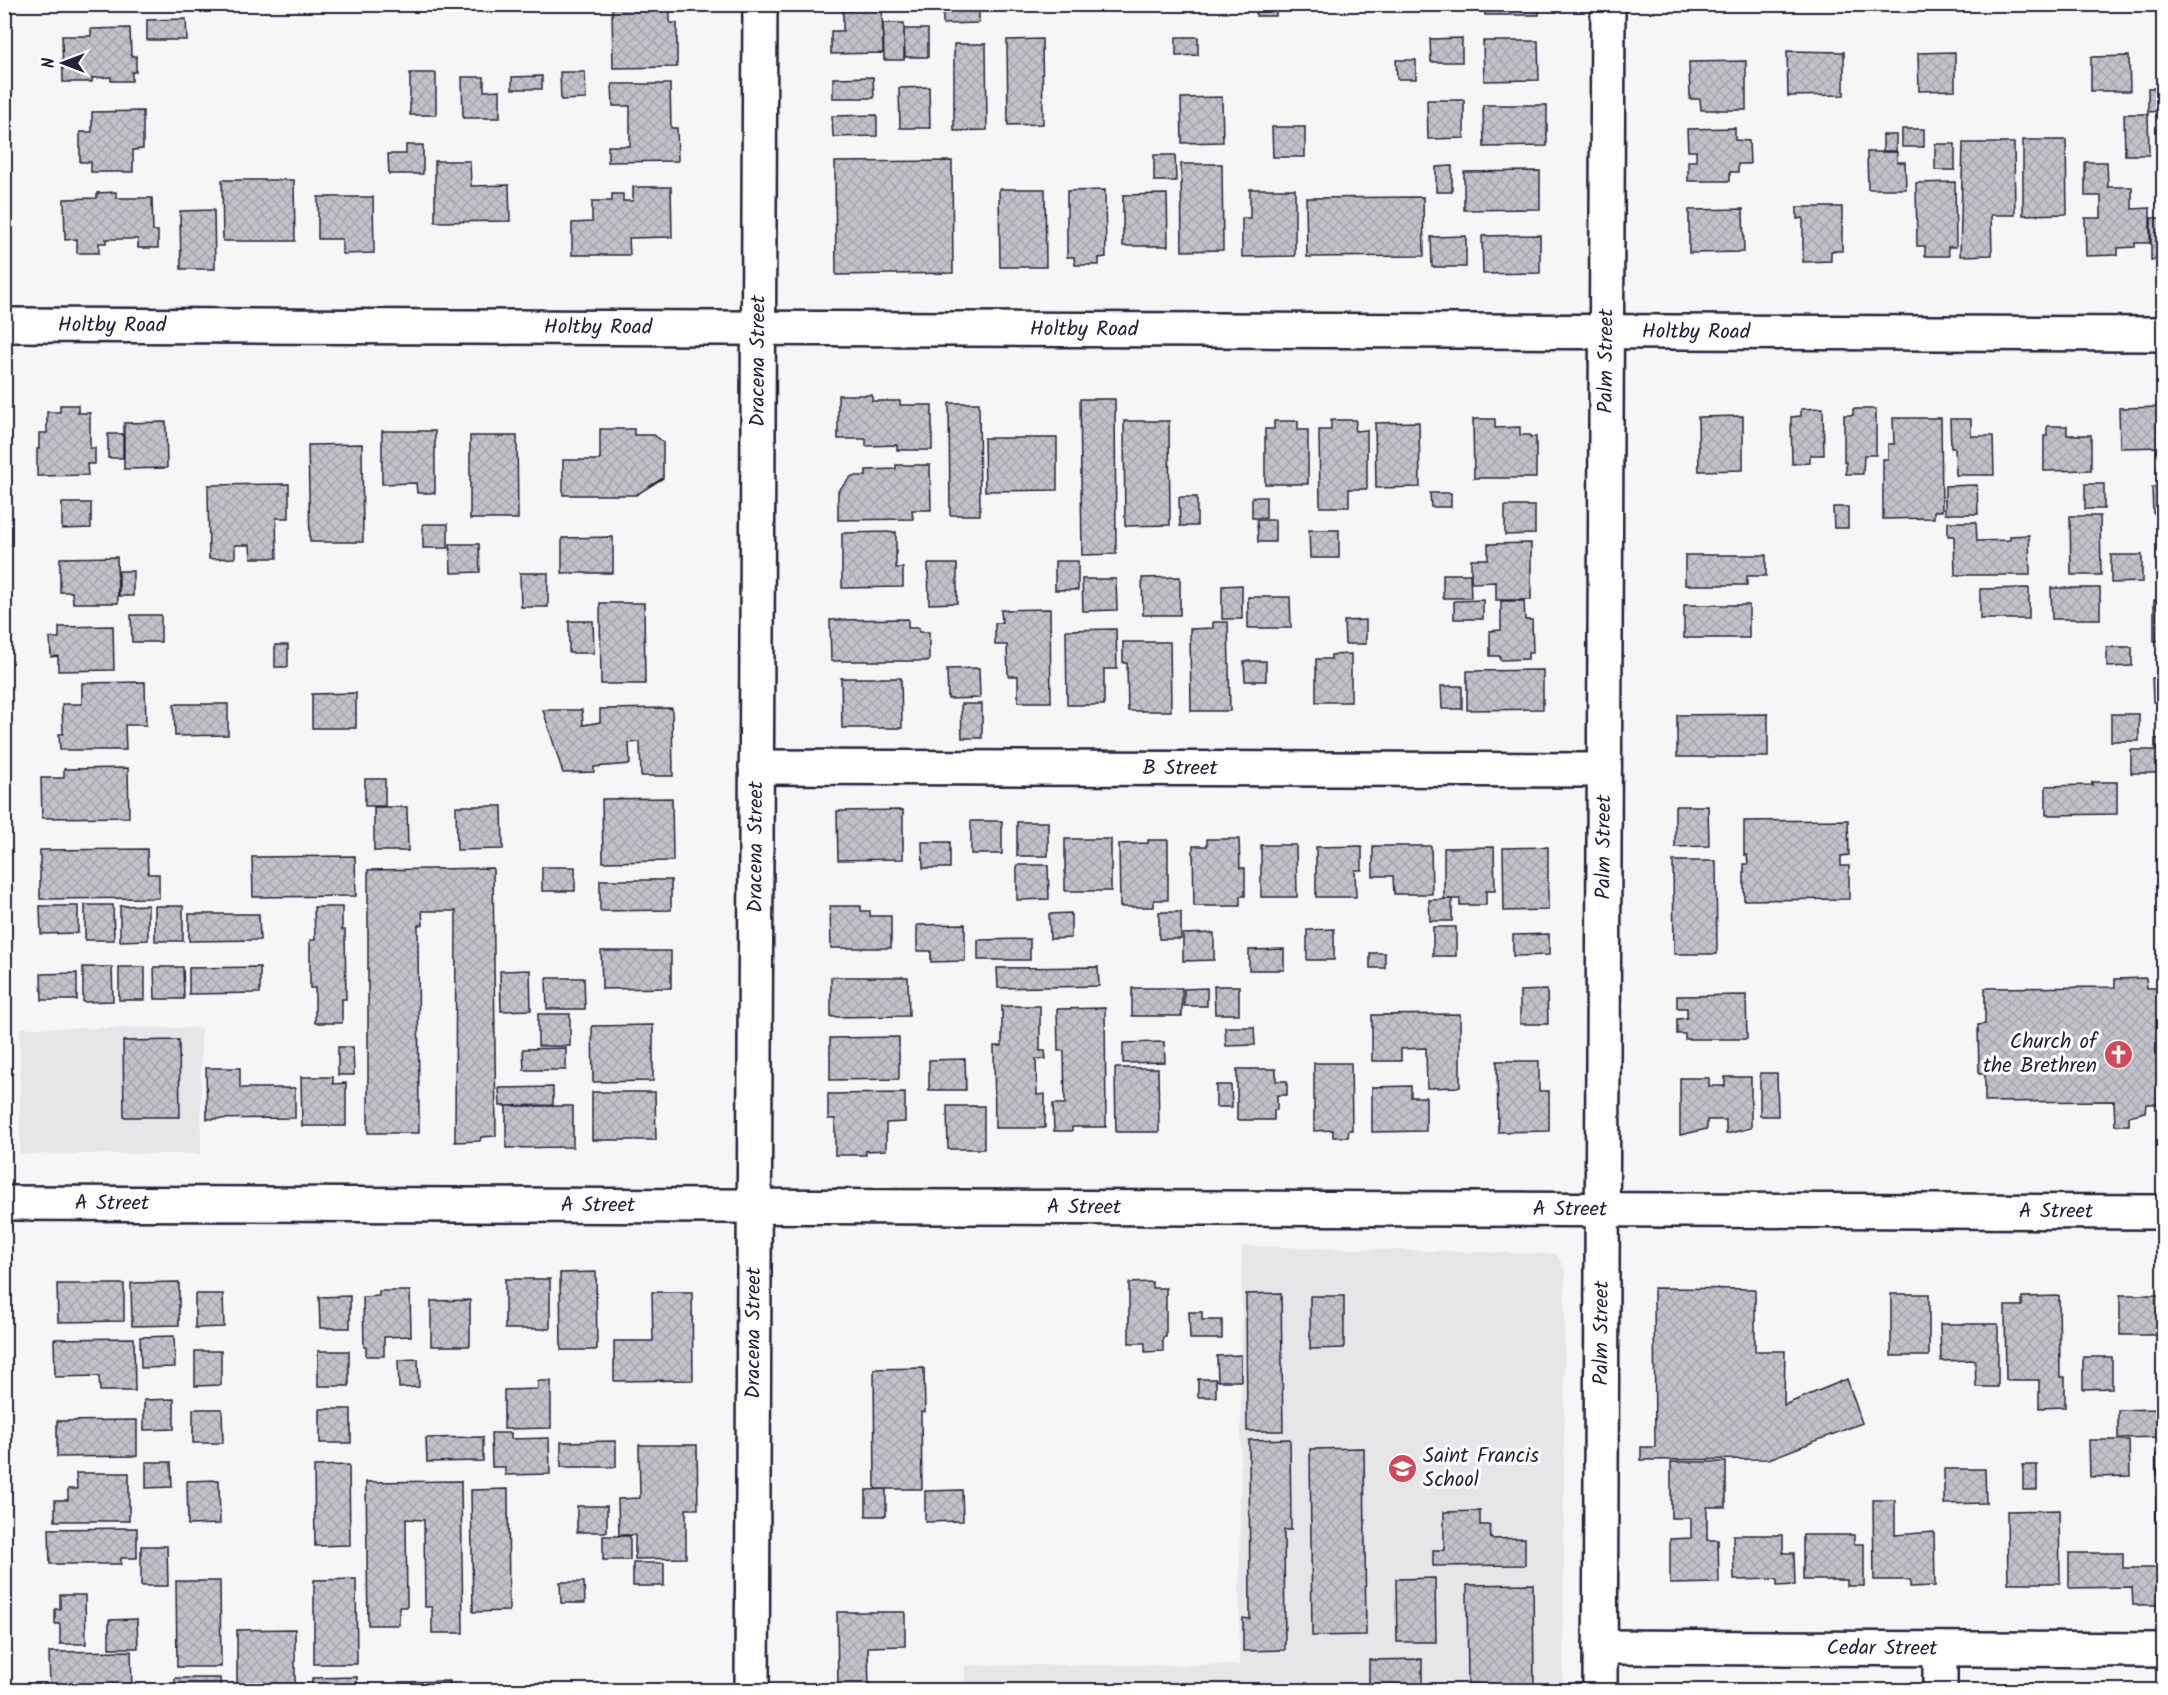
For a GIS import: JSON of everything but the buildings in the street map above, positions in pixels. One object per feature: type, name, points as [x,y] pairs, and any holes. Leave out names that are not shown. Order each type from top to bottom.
[{"type":"street","name":"Dracena Street","points":[[752,1690],[760,4]]},
{"type":"street","name":"Palm Street","points":[[1600,1690],[1608,4]]},
{"type":"street","name":"Holtby Road","points":[[4,325],[2163,334]]},
{"type":"street","name":"B Street","points":[[756,767],[1604,770]]},
{"type":"street","name":"A Street","points":[[4,1203],[2163,1212]]},
{"type":"street","name":"Cedar Street","points":[[1600,1647],[2163,1650]]},
{"type":"street","points":[[1940,1649],[1940,1690]]},
{"type":"shaded area","points":[[20,1028],[201,1028],[201,1154],[20,1154]]},
{"type":"shaded area","name":"Saint Francis School","points":[[1242,1246],[1557,1254],[1565,1271],[1563,1690],[965,1690],[965,1665],[1239,1665]]},
{"type":"place","name":"Church of the Brethren","points":[[2118,1054]]},
{"type":"place","name":"Saint Francis School","points":[[1402,1468]]}]
